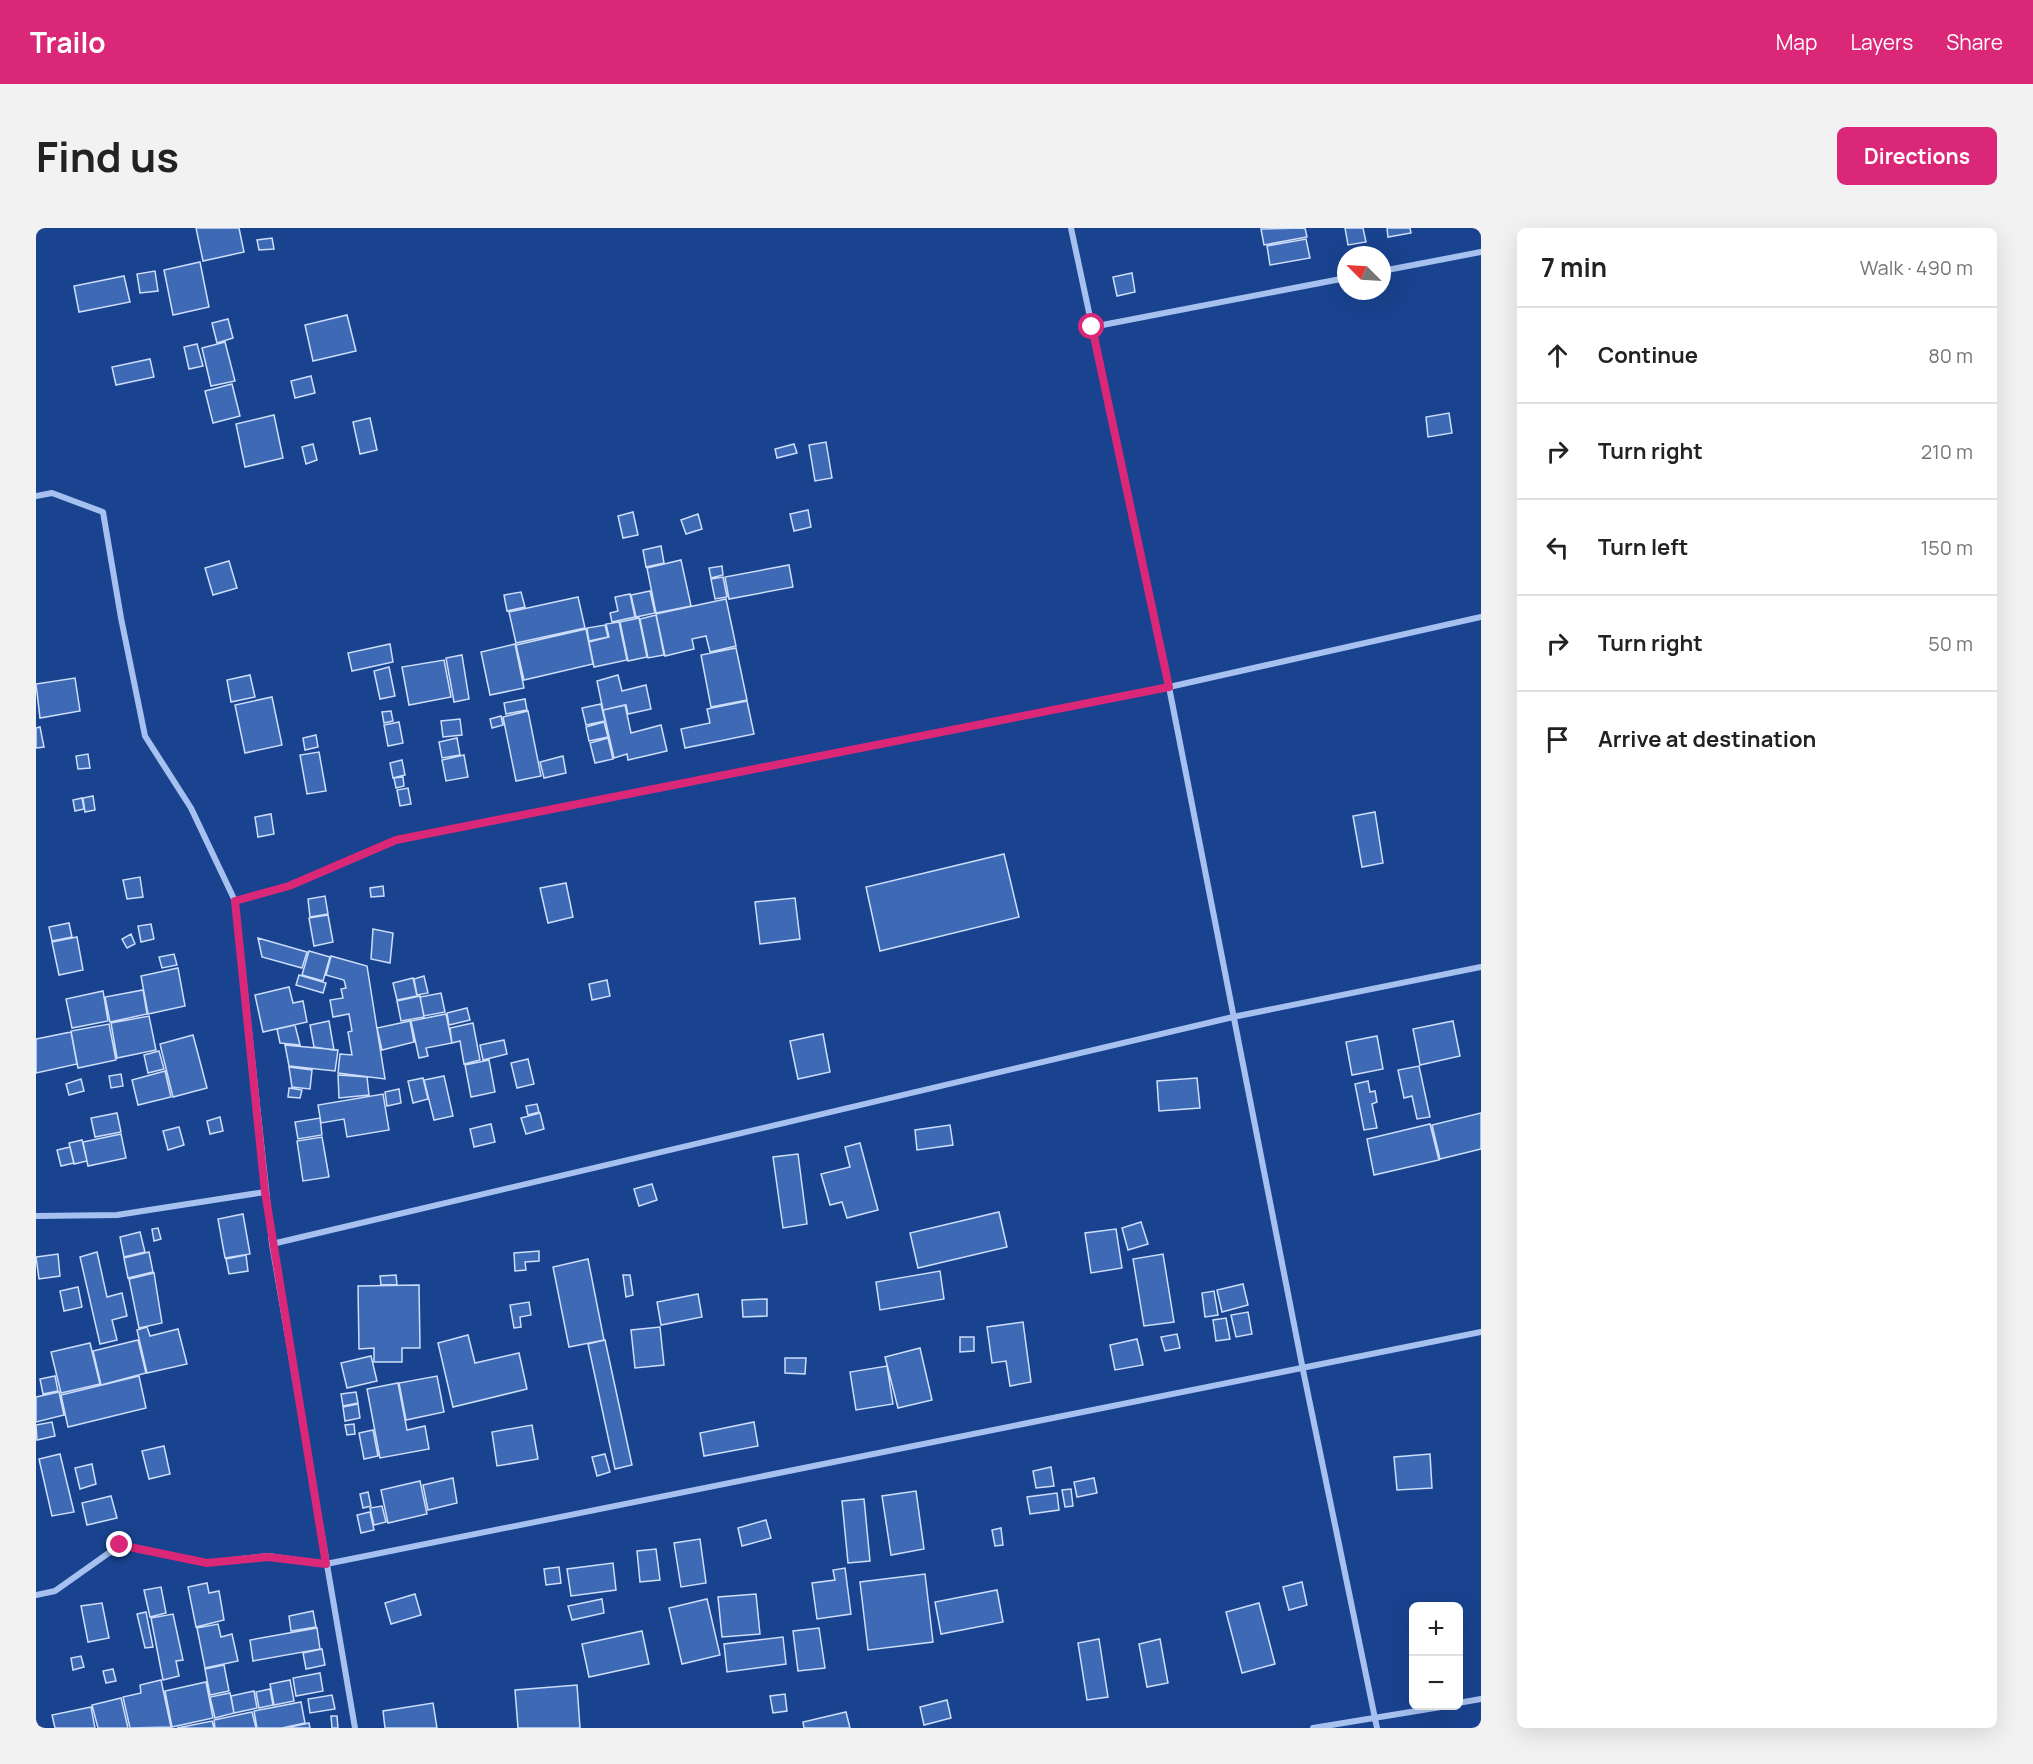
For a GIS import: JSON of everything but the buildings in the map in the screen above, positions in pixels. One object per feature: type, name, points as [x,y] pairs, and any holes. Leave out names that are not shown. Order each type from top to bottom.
[{"type":"street","points":[[1071,228],[1169,687],[1303,1370],[1377,1728]]},
{"type":"street","points":[[1391,269],[1481,252]]},
{"type":"street","points":[[1092,327],[1337,280]]},
{"type":"street","points":[[36,496],[52,493],[103,512],[121,618],[145,736],[191,808],[235,901],[272,1244],[355,1728]]},
{"type":"street","points":[[235,901],[289,886],[396,840],[1169,687],[1481,617]]},
{"type":"street","points":[[272,1244],[1233,1017],[1481,967]]},
{"type":"street","points":[[36,1216],[117,1215],[265,1192]]},
{"type":"street","points":[[36,1594],[55,1591],[120,1545],[207,1563],[268,1557],[326,1564],[1303,1370],[1481,1332]]},
{"type":"street","points":[[1463,1702],[1481,1699]]},
{"type":"street","points":[[1313,1728],[1425,1710]]},
{"type":"route","points":[[120,1545],[207,1563],[268,1557],[326,1564],[272,1244],[235,901],[289,886],[396,840],[1169,687],[1092,327]]}]
